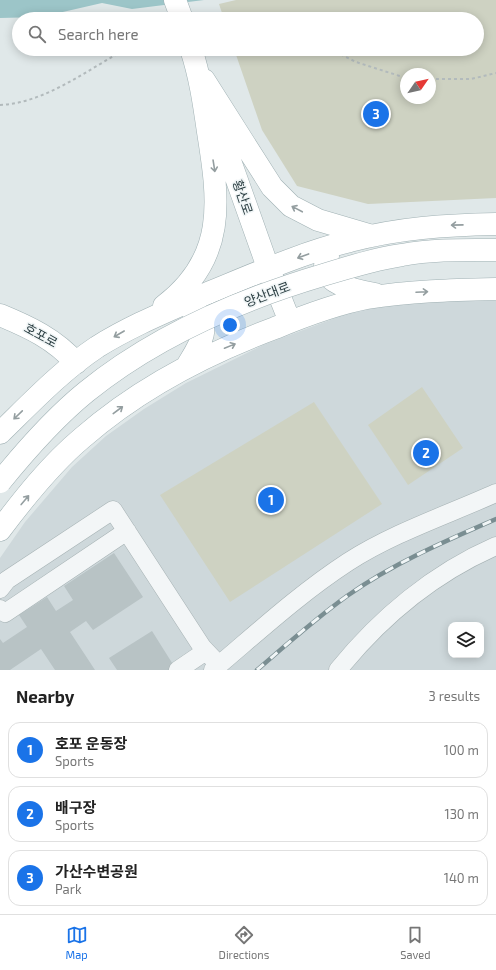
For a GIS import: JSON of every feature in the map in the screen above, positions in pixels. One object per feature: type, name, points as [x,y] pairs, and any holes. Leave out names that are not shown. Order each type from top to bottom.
[{"type":"main road","points":[[175,0],[179,12]]},
{"type":"main road","points":[[144,321],[184,288],[205,257],[212,239],[217,209],[216,180],[199,72],[194,56]]},
{"type":"main road","points":[[199,72],[272,187],[291,206],[318,220],[373,236]]},
{"type":"main road","name":"황산로","points":[[199,72],[269,269],[290,322]]},
{"type":"main road","points":[[0,433],[41,392],[76,363],[113,337],[174,308],[269,269],[349,241],[441,225],[496,224]]},
{"type":"main road","points":[[349,241],[331,252],[326,258],[325,265],[330,277],[340,285],[355,290],[389,295]]},
{"type":"main road","name":"양산대로","points":[[0,482],[54,422],[86,392],[138,355],[203,320],[295,283],[375,260],[403,254],[449,250],[496,250]]},
{"type":"main road","points":[[0,530],[47,473],[82,438],[123,407],[188,366],[222,349],[290,322],[341,304],[366,298],[446,290],[496,289]]},
{"type":"main road","points":[[174,308],[194,309],[201,316],[203,324],[200,344],[188,366]]},
{"type":"main road","name":"호포로","points":[[0,315],[31,328],[58,344],[76,363]]},
{"type":"lane","points":[[0,589],[7,580],[113,510],[216,667],[261,627],[348,562],[394,537],[496,493]]},
{"type":"lane","points":[[0,609],[5,613],[126,531]]},
{"type":"lane","points":[[338,670],[358,645],[382,621],[408,600],[469,558],[496,546]]},
{"type":"lane","points":[[178,670],[206,651]]},
{"type":"path","points":[[0,105],[10,105],[42,96],[114,56]]},
{"type":"path","points":[[344,56],[356,62],[400,76]]},
{"type":"path","points":[[436,80],[471,79],[496,73]]},
{"type":"shaded area","points":[[429,298],[496,301],[496,670],[0,670],[0,558],[25,522],[72,467],[106,436],[144,409],[186,383],[263,345],[354,311]]},
{"type":"green space","points":[[236,0],[496,0],[496,198],[368,204],[297,186],[262,130],[236,56],[484,56],[484,12],[222,12],[219,4]]},
{"type":"green space","points":[[422,387],[463,448],[408,485],[368,425]]},
{"type":"green space","points":[[314,402],[382,504],[230,602],[160,495]]},
{"type":"water","points":[[0,0],[204,0],[132,9],[102,3],[63,12],[12,12],[12,18],[0,18]]},
{"type":"building","points":[[114,553],[143,597],[93,630],[86,621],[70,632],[95,670],[55,670],[41,649],[10,670],[0,670],[0,639],[3,643],[27,627],[19,615],[47,597],[56,611],[73,600],[64,586]]},
{"type":"building","points":[[152,631],[174,666],[168,670],[117,670],[109,658]]},
{"type":"railway","points":[[257,670],[301,632],[364,584],[400,563],[496,519]]},
{"type":"place","name":"가산수변공원","points":[[376,114]]},
{"type":"place","name":"배구장","points":[[426,453]]},
{"type":"place","name":"호포 운동장","points":[[271,500]]}]
